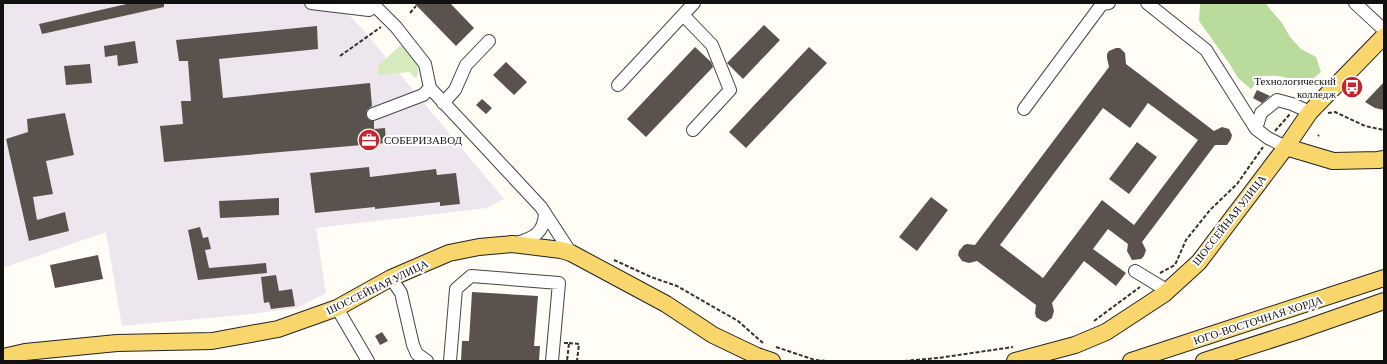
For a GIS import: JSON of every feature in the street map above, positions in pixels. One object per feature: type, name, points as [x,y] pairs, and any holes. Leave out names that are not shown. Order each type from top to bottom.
[{"type":"main road","name":"ШОССЕЙНАЯ УЛИЦА","points":[[1014,354],[1075,345],[1106,332],[1168,291],[1199,262],[1286,147],[1318,113],[1384,36]]},
{"type":"main road","points":[[1286,147],[1333,160],[1384,159]]},
{"type":"main road","name":"ШОССЕЙНАЯ УЛИЦА","points":[[3,357],[25,352],[117,343],[212,340],[278,329],[337,308],[391,278],[449,253],[479,247],[512,244],[561,250],[571,253],[666,304],[713,335],[757,356],[772,361]]},
{"type":"main road","name":"ЮГО-ВОСТОЧНАЯ ХОРДА","points":[[1131,361],[1384,278]]},
{"type":"main road","name":"ЮГО-ВОСТОЧНАЯ ХОРДА","points":[[1204,361],[1298,331],[1384,301]]},
{"type":"street","points":[[311,3],[369,10],[374,4],[396,27],[425,64],[430,88],[545,213],[571,253]]},
{"type":"street","points":[[618,85],[694,3]]},
{"type":"street","points":[[1024,109],[1102,4],[1109,3]]},
{"type":"street","points":[[1147,3],[1206,50],[1256,129],[1268,138],[1286,147]]},
{"type":"street","points":[[1356,3],[1384,30]]},
{"type":"street","points":[[683,15],[712,45],[730,90],[693,130]]},
{"type":"street","points":[[443,103],[455,90],[466,65],[489,40]]},
{"type":"street","points":[[373,114],[423,95],[430,88]]},
{"type":"street","points":[[1256,129],[1261,113],[1276,100],[1318,113]]},
{"type":"street","points":[[512,244],[528,240],[537,234],[542,229],[545,213]]},
{"type":"street","points":[[1135,271],[1168,291]]},
{"type":"street","points":[[450,361],[456,289],[471,276],[559,283],[552,361]]},
{"type":"street","points":[[391,278],[401,293],[413,345],[417,354],[427,361]]},
{"type":"street","points":[[337,308],[368,361]]},
{"type":"path","points":[[410,13],[416,6]]},
{"type":"path","points":[[340,56],[383,26]]},
{"type":"path","points":[[1318,113],[1334,112],[1365,126],[1384,130]]},
{"type":"path","points":[[1092,323],[1150,280],[1175,265],[1186,240],[1210,210],[1237,184],[1258,155]]},
{"type":"path","points":[[609,257],[651,277],[677,286],[738,321],[762,343],[815,360],[827,361]]},
{"type":"path","points":[[569,343],[579,344],[577,361]]},
{"type":"path","points":[[567,361],[568,350]]},
{"type":"path","points":[[904,361],[1014,354]]},
{"type":"shaded area","points":[[3,3],[338,3],[364,31],[504,199],[487,208],[316,228],[326,293],[297,308],[241,315],[122,326],[106,232],[3,268]]},
{"type":"green space","points":[[1265,3],[1282,23],[1290,37],[1301,49],[1316,57],[1321,72],[1304,87],[1289,78],[1279,76],[1262,76],[1251,89],[1238,78],[1199,21],[1200,4]]},
{"type":"green space","points":[[402,44],[415,61],[418,75],[415,78],[410,72],[378,75],[378,66]]},
{"type":"building","points":[[131,3],[164,3],[164,7],[42,34],[39,24]]},
{"type":"building","points":[[414,3],[450,3],[474,28],[456,46]]},
{"type":"building","points":[[764,25],[780,40],[743,79],[727,63]]},
{"type":"building","points":[[317,26],[318,49],[219,59],[223,98],[370,83],[372,106],[367,110],[366,116],[369,120],[374,121],[374,129],[385,128],[386,143],[164,162],[160,126],[183,124],[181,101],[191,101],[188,61],[179,61],[176,40]]},
{"type":"building","points":[[135,41],[138,63],[118,66],[117,55],[105,57],[104,46]]},
{"type":"building","points":[[695,47],[711,62],[713,67],[646,137],[627,119]]},
{"type":"building","points":[[809,47],[827,63],[746,148],[729,132]]},
{"type":"building","points":[[1120,48],[1125,53],[1126,64],[1214,131],[1222,127],[1229,129],[1232,135],[1227,145],[1215,145],[1142,242],[1146,250],[1141,259],[1132,260],[1127,251],[1128,244],[1108,229],[1093,249],[1126,273],[1116,286],[1084,261],[1052,303],[1054,311],[1052,318],[1046,322],[1036,317],[1036,305],[977,261],[969,263],[962,261],[958,255],[959,251],[964,245],[975,245],[1109,67],[1107,54],[1109,51]],"holes":[[[1148,103],[1198,140],[1134,225],[1102,200],[1043,278],[1000,245],[1103,108],[1130,128]]]},
{"type":"building","points":[[506,62],[527,82],[514,95],[493,75]]},
{"type":"building","points":[[90,64],[92,83],[66,85],[64,66]]},
{"type":"building","points":[[1384,82],[1384,110],[1375,108],[1365,102]]},
{"type":"building","points":[[1257,90],[1270,96],[1262,103],[1253,98]]},
{"type":"building","points":[[482,99],[492,108],[486,114],[476,105]]},
{"type":"building","points":[[65,113],[74,155],[46,161],[53,194],[33,197],[37,220],[65,212],[69,231],[29,241],[6,139],[28,132],[27,119]]},
{"type":"building","points":[[1137,142],[1157,157],[1129,194],[1109,179]]},
{"type":"building","points":[[369,167],[370,177],[436,169],[437,175],[456,173],[460,204],[440,206],[440,202],[375,209],[375,207],[315,213],[310,173]]},
{"type":"building","points":[[931,197],[948,210],[917,251],[899,237]]},
{"type":"building","points":[[279,198],[279,215],[220,218],[219,201]]},
{"type":"building","points":[[200,227],[203,238],[208,237],[211,249],[205,250],[209,268],[266,263],[267,273],[198,280],[188,230]]},
{"type":"building","points":[[98,255],[103,279],[55,288],[50,265]]},
{"type":"building","points":[[276,275],[279,291],[292,289],[295,306],[271,309],[269,302],[264,303],[261,277]]},
{"type":"building","points":[[472,292],[538,296],[534,346],[540,346],[539,361],[461,361],[462,341],[469,341]]},
{"type":"building","points":[[382,332],[388,341],[380,345],[375,336]]},
{"type":"place","name":"Технологический колледж","points":[[1352,87]]},
{"type":"place","name":"СОБЕРИЗАВОД","points":[[369,140]]}]
